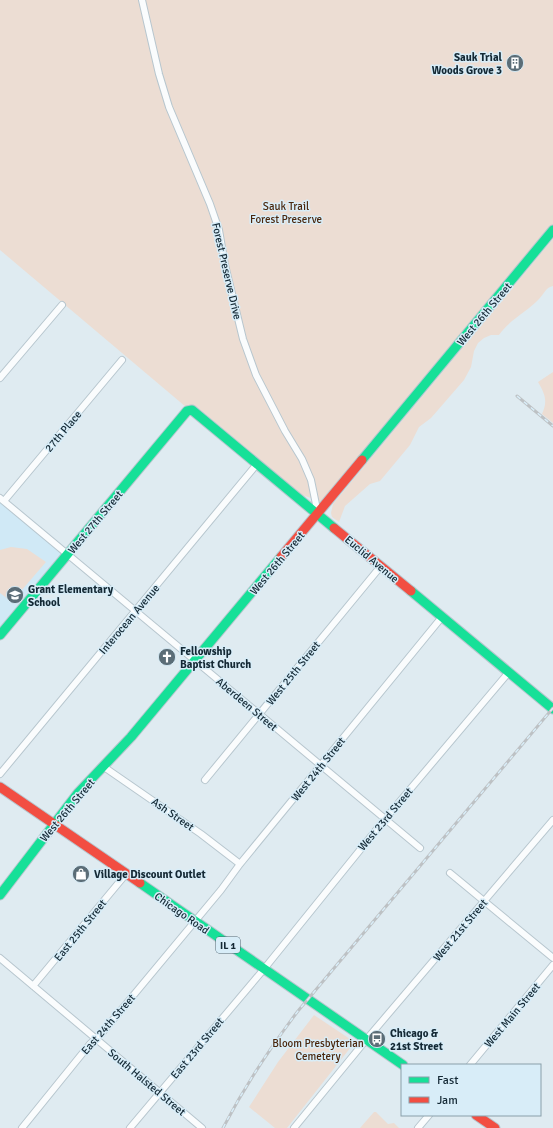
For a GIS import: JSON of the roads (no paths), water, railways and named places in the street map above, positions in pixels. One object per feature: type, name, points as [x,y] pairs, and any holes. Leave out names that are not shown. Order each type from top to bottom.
[{"type":"street","name":"Forest Preserve Drive","points":[[142,0],[159,74],[169,107],[219,230],[225,265],[243,339],[256,375],[285,432],[302,459],[310,480],[318,514]]},
{"type":"street","name":"West 26th Street","points":[[1,892],[78,793],[131,737],[553,230]]},
{"type":"street","points":[[0,378],[62,305]]},
{"type":"street","name":"27th Place","points":[[2,500],[122,360]]},
{"type":"street","name":"Euclid Avenue","points":[[192,410],[553,709]]},
{"type":"street","name":"West 27th Street","points":[[0,635],[184,414],[187,411],[192,410]]},
{"type":"street","name":"Interocean Avenue","points":[[0,774],[258,464]]},
{"type":"street","name":"Aberdeen Street","points":[[2,500],[420,848]]},
{"type":"street","name":"West 25th Street","points":[[205,780],[381,566]]},
{"type":"street","name":"West 24th Street","points":[[195,922],[240,864],[442,617]]},
{"type":"street","name":"West 23rd Street","points":[[264,969],[385,819],[509,672]]},
{"type":"street","name":"Ash Street","points":[[104,767],[201,834],[240,864]]},
{"type":"street","name":"Chicago Road","points":[[0,787],[402,1064]]},
{"type":"street","name":"West 21st Street","points":[[294,1128],[366,1040],[553,820]]},
{"type":"street","points":[[450,873],[553,958]]},
{"type":"street","name":"East 25th Street","points":[[33,986],[126,874]]},
{"type":"street","name":"East 24th Street","points":[[22,1128],[96,1038],[195,922]]},
{"type":"street","name":"South Halsted Street","points":[[0,958],[202,1128]]},
{"type":"street","name":"West Main Street","points":[[471,1064],[553,965]]},
{"type":"street","name":"East 23rd Street","points":[[130,1128],[264,969]]},
{"type":"street","points":[[418,1128],[428,1116]]},
{"type":"street","points":[[477,1116],[495,1128]]},
{"type":"railway","points":[[517,396],[553,426]]},
{"type":"railway","points":[[223,1128],[258,1068],[298,1011],[553,708]]},
{"type":"place","name":"Sauk Trial Woods Grove 3","points":[[515,63]]},
{"type":"place","name":"Grant Elementary School","points":[[15,595]]},
{"type":"place","name":"Fellowship Baptist Church","points":[[167,657]]},
{"type":"place","name":"Village Discount Outlet","points":[[81,874]]},
{"type":"place","name":"Chicago & 21st Street","points":[[377,1039]]},
{"type":"park label","name":"Sauk Trail Forest Preserve","points":[[286,212]]},
{"type":"park label","name":"Bloom Presbyterian Cemetery","points":[[318,1049]]}]
